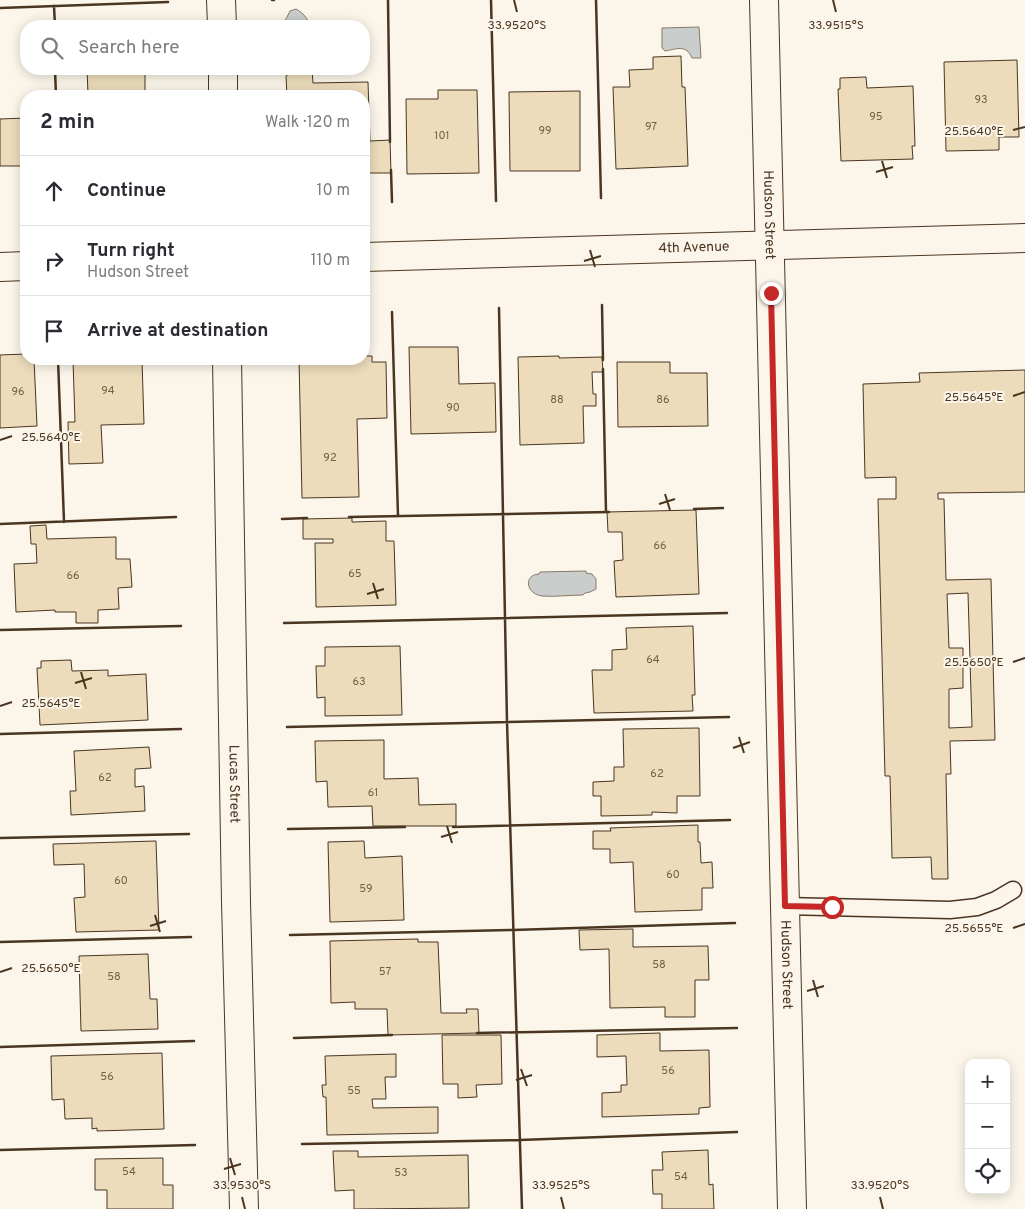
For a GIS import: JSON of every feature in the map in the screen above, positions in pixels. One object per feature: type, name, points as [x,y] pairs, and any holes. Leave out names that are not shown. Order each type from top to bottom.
[{"type":"street","points":[[221,0],[222,20]]},
{"type":"street","name":"Hudson Street","points":[[764,0],[792,1209]]},
{"type":"street","points":[[223,75],[224,90]]},
{"type":"street","name":"4th Avenue","points":[[370,257],[1025,238]]},
{"type":"street","points":[[0,267],[20,266]]},
{"type":"street","name":"Lucas Street","points":[[227,365],[236,902],[244,1209]]},
{"type":"lane","points":[[785,906],[950,910],[977,907],[996,900],[1013,890]]},
{"type":"shaded area","points":[[296,9],[307,20],[285,20],[290,11]]},
{"type":"shaded area","points":[[699,27],[701,58],[692,58],[684,49],[665,51],[662,48],[662,28]]},
{"type":"shaded area","points":[[586,571],[586,573],[592,574],[596,579],[596,589],[583,595],[542,596],[533,592],[528,585],[530,578],[540,572]]},
{"type":"building","points":[[681,56],[682,87],[685,87],[688,166],[616,169],[613,87],[630,87],[629,70],[653,69],[653,57]]},
{"type":"building","points":[[1017,60],[1019,137],[999,137],[999,150],[946,151],[944,62]]},
{"type":"building","points":[[87,75],[145,75],[145,90],[88,90]]},
{"type":"building","points":[[312,75],[313,83],[368,82],[368,90],[287,90],[286,76]]},
{"type":"building","points":[[866,77],[867,88],[913,86],[915,146],[912,146],[913,159],[841,161],[838,89],[840,89],[840,78]]},
{"type":"building","points":[[438,90],[477,90],[479,173],[407,174],[406,99],[438,99]]},
{"type":"building","points":[[580,91],[580,171],[510,171],[509,92]]},
{"type":"building","points":[[20,118],[20,166],[0,166],[0,119]]},
{"type":"building","points":[[390,140],[391,173],[370,173],[370,141]]},
{"type":"building","points":[[409,347],[458,347],[459,384],[495,383],[496,432],[411,434]]},
{"type":"building","points":[[20,354],[20,365],[34,365],[37,426],[0,428],[0,355]]},
{"type":"building","points":[[370,356],[372,356],[372,362],[386,362],[387,418],[357,419],[359,497],[302,498],[299,365],[370,365]]},
{"type":"building","points":[[559,356],[559,358],[602,357],[603,372],[592,372],[593,394],[596,394],[596,406],[583,406],[584,443],[520,445],[518,357]]},
{"type":"building","points":[[617,362],[670,362],[670,373],[707,373],[708,426],[618,427]]},
{"type":"building","points":[[73,365],[142,365],[144,424],[101,425],[103,463],[69,464],[68,422],[75,422]]},
{"type":"building","points":[[1025,370],[1025,492],[938,493],[938,499],[944,499],[946,580],[991,579],[995,740],[950,741],[951,774],[946,774],[948,879],[932,879],[931,857],[892,858],[890,776],[885,776],[878,499],[896,499],[896,477],[865,478],[863,384],[920,382],[919,373]],"holes":[[[968,593],[972,727],[949,728],[949,689],[963,688],[963,648],[949,648],[947,594]]]},
{"type":"building","points":[[696,510],[699,594],[616,597],[614,561],[623,560],[622,532],[608,532],[607,512]]},
{"type":"building","points":[[352,518],[352,522],[386,521],[386,541],[394,541],[396,605],[316,607],[315,543],[333,543],[333,539],[303,539],[303,519]]},
{"type":"building","points":[[46,525],[47,539],[116,537],[116,559],[130,559],[132,587],[118,588],[119,609],[98,610],[98,623],[76,623],[76,612],[55,612],[55,610],[16,612],[14,564],[37,563],[36,544],[31,544],[30,526]]},
{"type":"building","points":[[693,626],[695,695],[692,695],[693,711],[594,713],[592,670],[612,670],[612,650],[627,649],[626,628]]},
{"type":"building","points":[[400,646],[402,715],[325,716],[325,697],[317,698],[316,666],[325,666],[325,647]]},
{"type":"building","points":[[71,660],[72,671],[108,670],[108,676],[146,674],[148,720],[40,725],[37,668],[41,668],[41,661]]},
{"type":"building","points":[[699,728],[700,796],[677,796],[677,813],[652,812],[652,815],[601,816],[601,796],[593,796],[593,782],[614,781],[614,767],[624,767],[623,729]]},
{"type":"building","points":[[384,740],[384,779],[418,778],[419,805],[456,804],[456,826],[373,826],[372,806],[328,807],[327,781],[316,782],[315,741]]},
{"type":"building","points":[[149,747],[151,768],[135,769],[135,787],[144,786],[145,811],[71,815],[70,791],[76,791],[74,751]]},
{"type":"building","points":[[698,825],[701,863],[712,862],[713,888],[702,888],[702,910],[635,912],[633,862],[610,863],[610,849],[593,849],[593,831],[611,831],[610,828]]},
{"type":"building","points":[[156,841],[159,930],[76,932],[74,898],[85,897],[84,864],[54,865],[53,844]]},
{"type":"building","points":[[364,841],[365,858],[402,856],[404,920],[330,922],[328,842]]},
{"type":"building","points":[[633,929],[633,947],[708,946],[709,980],[695,980],[695,1017],[665,1017],[665,1007],[610,1008],[609,949],[580,950],[579,930]]},
{"type":"building","points":[[418,939],[418,942],[438,942],[441,1013],[467,1013],[466,1009],[478,1009],[479,1033],[388,1035],[387,1009],[355,1009],[355,1002],[331,1003],[330,941]]},
{"type":"building","points":[[148,954],[150,999],[157,999],[158,1029],[81,1031],[79,956]]},
{"type":"building","points":[[660,1033],[660,1051],[709,1050],[710,1107],[699,1108],[699,1114],[602,1117],[602,1093],[621,1092],[621,1085],[627,1085],[626,1056],[597,1057],[597,1035]]},
{"type":"building","points":[[442,1035],[501,1035],[502,1084],[476,1085],[477,1097],[458,1098],[458,1084],[443,1084]]},
{"type":"building","points":[[162,1053],[164,1129],[97,1131],[97,1128],[92,1129],[92,1118],[65,1119],[64,1099],[52,1100],[51,1056]]},
{"type":"building","points":[[396,1054],[396,1077],[385,1077],[386,1099],[372,1099],[373,1108],[438,1107],[438,1133],[327,1135],[326,1097],[323,1097],[322,1085],[326,1085],[325,1056]]},
{"type":"building","points":[[708,1150],[709,1185],[713,1184],[714,1209],[662,1209],[662,1194],[653,1194],[652,1170],[663,1170],[662,1152]]},
{"type":"building","points":[[333,1151],[358,1151],[358,1157],[468,1155],[469,1208],[354,1209],[354,1190],[335,1191]]},
{"type":"building","points":[[163,1158],[163,1185],[173,1185],[173,1209],[107,1209],[107,1190],[95,1190],[95,1159]]},
{"type":"wall","points":[[388,0],[390,142]]},
{"type":"wall","points":[[491,0],[496,201]]},
{"type":"wall","points":[[596,0],[601,198]]},
{"type":"wall","points":[[0,8],[168,2]]},
{"type":"wall","points":[[54,6],[55,20]]},
{"type":"wall","points":[[55,75],[56,90]]},
{"type":"wall","points":[[391,170],[392,202]]},
{"type":"wall","points":[[602,305],[603,360]]},
{"type":"wall","points":[[499,308],[507,722],[522,1209]]},
{"type":"wall","points":[[392,312],[398,516]]},
{"type":"wall","points":[[58,365],[64,522]]},
{"type":"wall","points":[[603,369],[606,512]]},
{"type":"wall","points":[[694,509],[723,508]]},
{"type":"wall","points":[[349,517],[609,512]]},
{"type":"wall","points":[[0,524],[176,517]]},
{"type":"wall","points":[[282,519],[307,518]]},
{"type":"wall","points":[[284,623],[727,613]]},
{"type":"wall","points":[[0,630],[181,626]]},
{"type":"wall","points":[[287,727],[729,717]]},
{"type":"wall","points":[[0,734],[181,729]]},
{"type":"wall","points":[[453,827],[730,820]]},
{"type":"wall","points":[[288,829],[405,827]]},
{"type":"wall","points":[[0,838],[189,834]]},
{"type":"wall","points":[[290,935],[735,923]]},
{"type":"wall","points":[[0,942],[191,937]]},
{"type":"wall","points":[[477,1033],[737,1028]]},
{"type":"wall","points":[[294,1038],[392,1035]]},
{"type":"wall","points":[[0,1047],[194,1041]]},
{"type":"wall","points":[[302,1144],[520,1140],[737,1132]]},
{"type":"wall","points":[[0,1150],[195,1145]]},
{"type":"route","points":[[771,293],[785,906],[832,907]]}]
